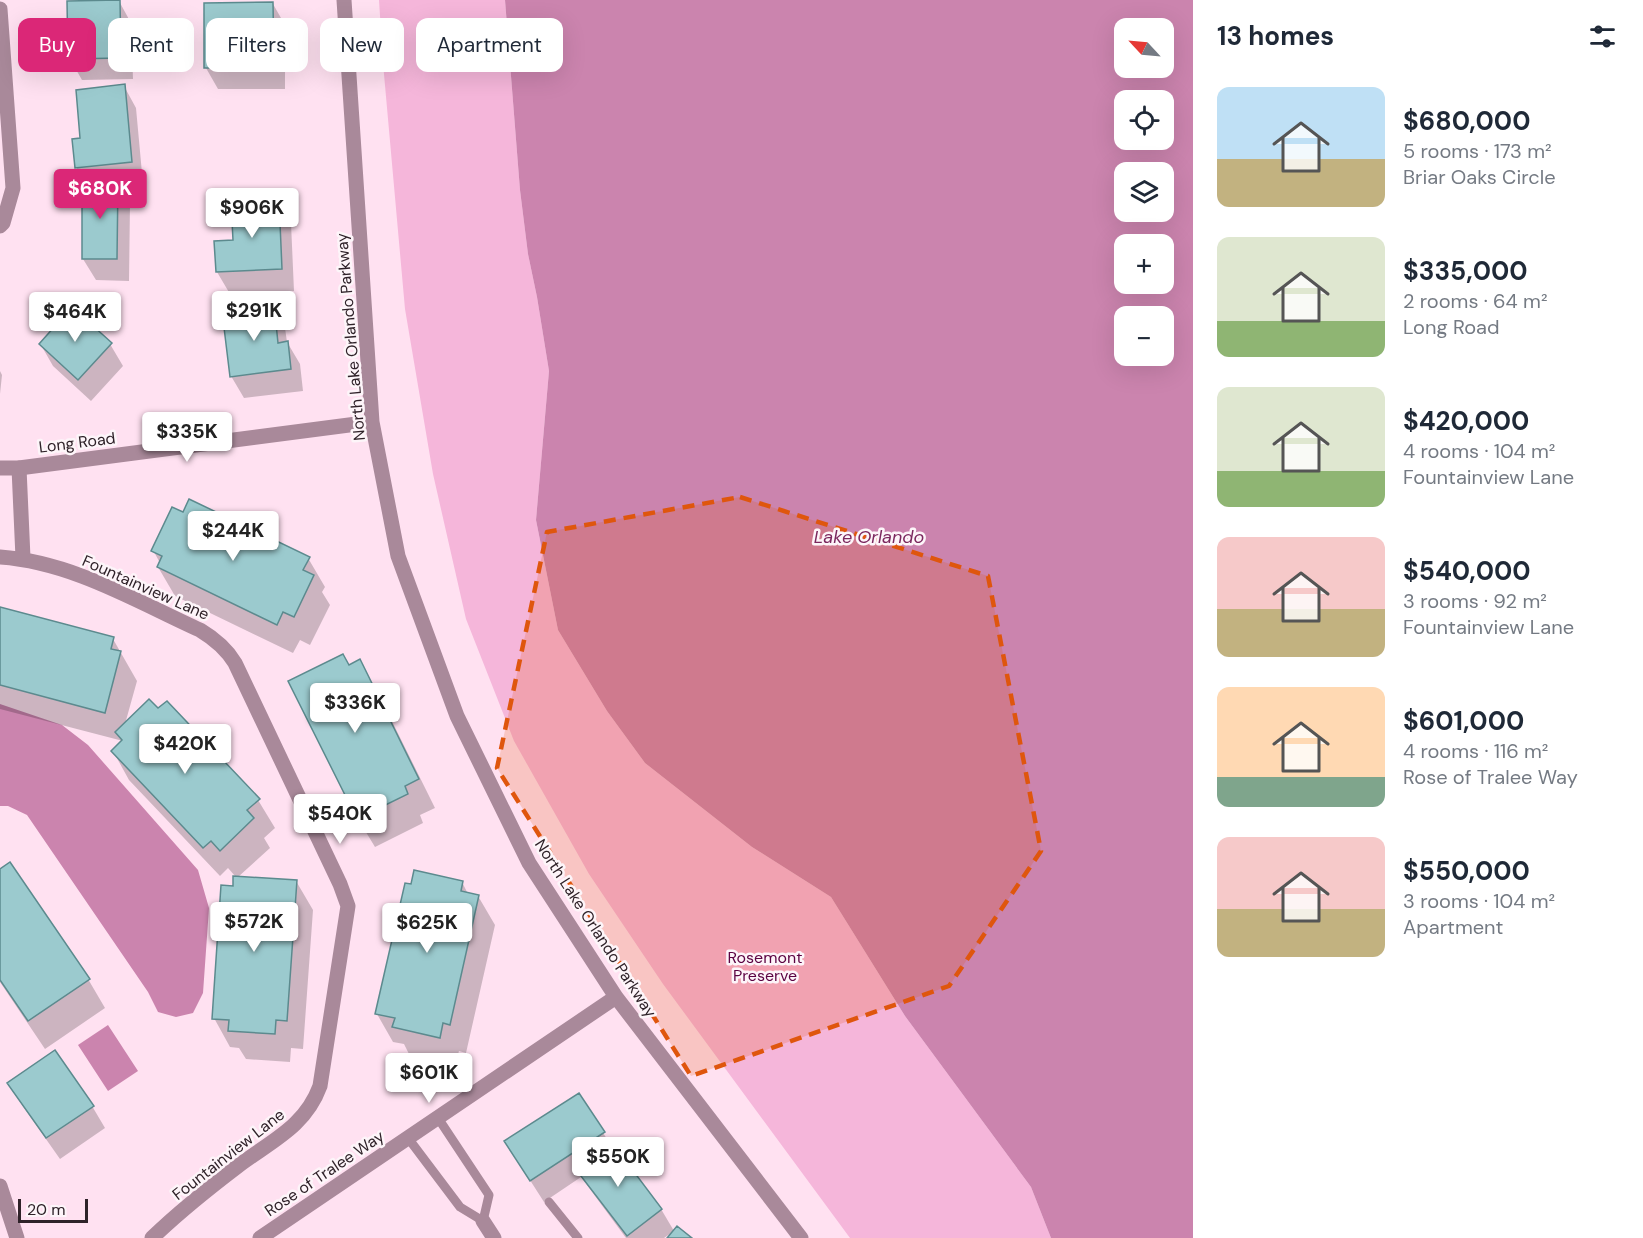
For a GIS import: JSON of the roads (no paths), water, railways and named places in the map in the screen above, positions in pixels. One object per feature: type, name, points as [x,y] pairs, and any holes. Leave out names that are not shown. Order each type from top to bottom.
[{"type":"street","name":"North Lake Orlando Parkway","points":[[344,0],[372,422],[398,556],[457,716],[529,863],[616,997],[801,1238]]},
{"type":"street","points":[[0,9],[13,188],[3,223],[0,226]]},
{"type":"street","name":"Long Road","points":[[0,468],[19,468],[372,422]]},
{"type":"street","points":[[19,468],[23,558]]},
{"type":"street","name":"Fountainview Lane","points":[[0,556],[23,558],[96,581],[200,630],[215,639],[228,651],[330,863],[348,906],[320,1086],[314,1102],[296,1125],[237,1167],[152,1238]]},
{"type":"street","name":"Rose of Tralee Way","points":[[260,1238],[616,997]]},
{"type":"street","points":[[0,1186],[17,1238]]},
{"type":"street","points":[[483,1221],[494,1238]]},
{"type":"lane","points":[[408,1138],[460,1207],[483,1221],[489,1195],[438,1118]]},
{"type":"lane","points":[[549,1202],[578,1238]]},
{"type":"water","name":"Lake Orlando","points":[[505,0],[1193,0],[1193,1238],[1051,1238],[1031,1187],[905,1016],[831,897],[752,847],[645,763],[607,711],[558,630],[536,520],[549,371],[528,254],[520,190],[511,72],[563,72],[563,18],[506,18]]},
{"type":"water","points":[[0,704],[62,725],[88,745],[198,870],[209,908],[203,993],[193,1013],[176,1017],[158,1012],[148,992],[27,815],[8,806],[0,806]]},
{"type":"water","points":[[108,1025],[138,1071],[108,1091],[78,1045]]},
{"type":"park label","name":"Rosemont Preserve","points":[[765,966]]}]
